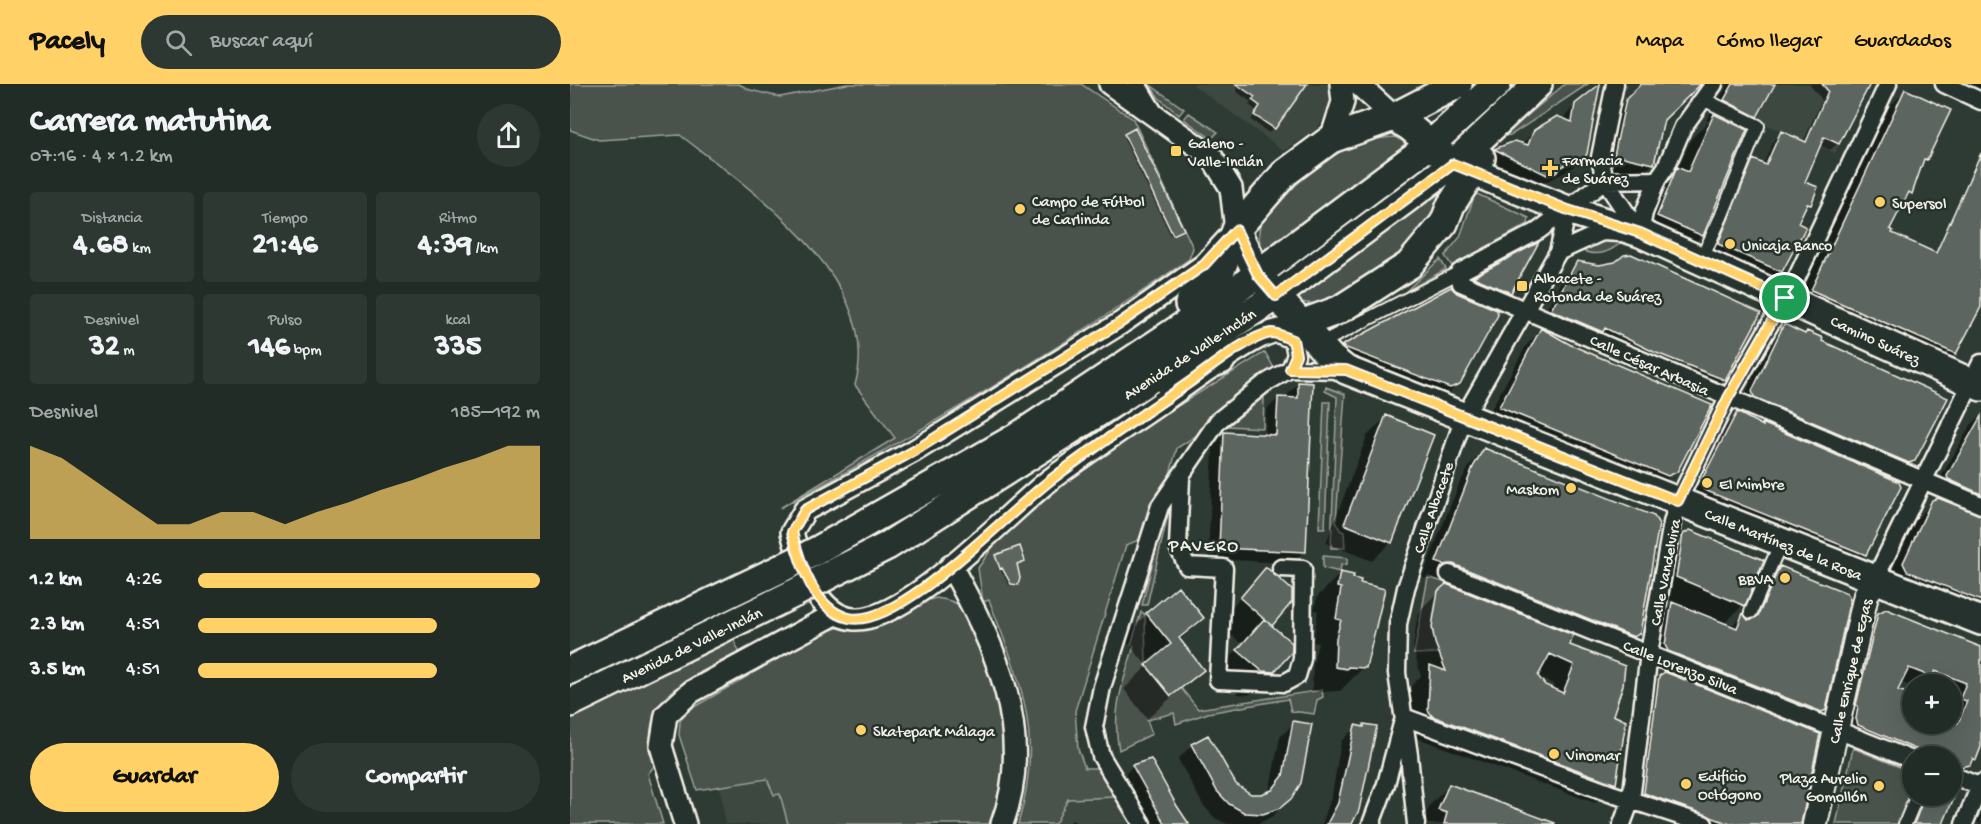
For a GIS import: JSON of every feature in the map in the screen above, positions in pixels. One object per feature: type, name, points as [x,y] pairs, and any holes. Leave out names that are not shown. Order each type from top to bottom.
[{"type":"main road","points":[[1114,388],[1143,342],[1217,281],[1236,230],[1285,173],[1331,139],[1394,117],[1458,84]]},
{"type":"main road","name":"Avenida de Valle-Inclán","points":[[570,703],[887,546],[1114,388],[1431,144],[1497,84]]},
{"type":"main road","points":[[1310,334],[1339,310],[1409,265],[1444,223],[1462,168],[1532,89]]},
{"type":"main road","points":[[1394,117],[1462,168]]},
{"type":"main road","name":"Avenida de Valle-Inclán","points":[[570,670],[820,549],[1017,437],[1114,388],[1276,296],[1462,168]]},
{"type":"main road","name":"Camino Suárez","points":[[1462,168],[1568,210],[1640,233],[1785,298],[1978,378]]},
{"type":"main road","name":"Calle Martínez de la Rosa","points":[[1236,230],[1258,275],[1310,334],[1346,370],[1981,621]]},
{"type":"main road","points":[[1114,388],[1221,360]]},
{"type":"main road","name":"Calle Enrique de Egas","points":[[1815,824],[1866,595],[1875,579]]},
{"type":"street","points":[[685,824],[661,746],[666,715],[692,692],[835,614],[821,601],[798,555],[792,532],[805,510],[914,451],[1120,323],[1204,265],[1236,230],[1231,188],[1211,156],[1110,84]]},
{"type":"street","points":[[1137,84],[1156,115]]},
{"type":"street","points":[[1331,139],[1343,102],[1341,84]]},
{"type":"street","points":[[1358,84],[1394,117]]},
{"type":"street","points":[[1615,84],[1600,157],[1605,181],[1640,233]]},
{"type":"street","points":[[1640,233],[1644,213],[1657,180],[1666,167],[1683,127],[1714,84]]},
{"type":"street","name":"Calle Vandelvira","points":[[1622,824],[1630,800],[1649,653],[1678,501],[1728,398],[1785,298],[1888,84]]},
{"type":"street","points":[[1944,84],[1981,101]]},
{"type":"street","points":[[1701,260],[1758,126],[1703,99]]},
{"type":"street","points":[[1310,334],[1460,272],[1538,231],[1605,181],[1657,180]]},
{"type":"street","name":"Calle Albacete","points":[[1371,824],[1386,784],[1404,717],[1396,673],[1398,624],[1415,556],[1464,417],[1558,252],[1568,210]]},
{"type":"street","points":[[1558,252],[1602,232],[1640,233]]},
{"type":"street","name":"Calle César Arbasia","points":[[1460,272],[1461,283],[1981,505]]},
{"type":"street","name":"Avenida de Valle-Inclán","points":[[835,614],[850,619],[870,618],[911,597],[951,566],[1050,480],[1221,360],[1267,335],[1310,334]]},
{"type":"street","points":[[1267,335],[1293,340],[1296,355],[1290,369]]},
{"type":"street","points":[[1142,824],[1101,756],[1094,727],[1102,687],[1160,506],[1218,420],[1264,384],[1290,369],[1346,370]]},
{"type":"street","name":"Calle Enrique de Egas","points":[[1875,579],[1923,481],[1978,378]]},
{"type":"street","points":[[1181,478],[1178,547],[1187,566],[1224,568],[1218,680],[1284,683],[1297,676],[1302,659],[1303,569],[1281,568]]},
{"type":"street","points":[[1751,612],[1781,542]]},
{"type":"street","points":[[951,566],[974,609],[997,663],[1014,720],[1012,784],[1002,824]]},
{"type":"street","name":"Calle Lorenzo Silva","points":[[1449,574],[1902,756]]},
{"type":"street","points":[[1416,824],[1404,717],[1630,800],[1704,824]]},
{"type":"street","points":[[1962,778],[1981,785],[1965,824]]},
{"type":"street","points":[[1905,824],[1912,806]]},
{"type":"shaded area","points":[[570,84],[739,84],[750,90],[780,97],[847,84],[1081,84],[1133,119],[1193,248],[1189,259],[1090,326],[937,420],[780,508],[895,438],[855,385],[859,346],[850,309],[831,274],[805,241],[741,182],[680,135],[599,140],[570,130]]},
{"type":"shaded area","points":[[1149,84],[1184,109],[1179,115],[1159,98]]},
{"type":"shaded area","points":[[1192,84],[1329,84],[1331,107],[1316,130],[1284,151]]},
{"type":"shaded area","points":[[1565,84],[1588,84],[1511,135],[1503,136]]},
{"type":"shaded area","points":[[1775,84],[1870,84],[1835,153],[1757,121]]},
{"type":"shaded area","points":[[1189,113],[1218,132],[1213,137],[1209,137],[1184,119]]},
{"type":"shaded area","points":[[1396,137],[1409,145],[1265,259],[1259,239],[1261,224],[1267,214],[1294,187],[1319,165],[1347,148],[1363,142]]},
{"type":"shaded area","points":[[1437,185],[1439,203],[1433,220],[1424,233],[1394,263],[1356,289],[1337,298],[1318,303],[1302,302],[1290,295]]},
{"type":"shaded area","points":[[1477,194],[1529,218],[1528,224],[1452,266],[1445,256],[1460,237]]},
{"type":"shaded area","points":[[1605,238],[1624,240],[1614,248],[1598,254],[1580,250]]},
{"type":"shaded area","points":[[1440,259],[1446,269],[1405,292]]},
{"type":"shaded area","points":[[1265,352],[1274,368],[1210,416],[1196,436],[1177,448],[1170,474],[1150,503],[1139,540],[1126,545],[1075,711],[1078,749],[1085,768],[1098,768],[1115,797],[1068,799],[1055,824],[1018,824],[1026,792],[1029,763],[1026,709],[1011,657],[989,600],[983,602],[978,568],[999,538],[1105,451]]},
{"type":"shaded area","points":[[1326,387],[1345,394],[1336,521],[1340,530],[1344,532],[1345,548],[1331,548],[1337,397],[1325,391]]},
{"type":"shaded area","points":[[1264,398],[1263,428],[1228,426],[1261,399]]},
{"type":"shaded area","points":[[1324,402],[1330,402],[1325,528],[1319,528]]},
{"type":"shaded area","points":[[1167,505],[1170,506],[1147,605],[1142,605]]},
{"type":"shaded area","points":[[1323,556],[1347,558],[1347,564],[1341,565],[1340,572],[1323,568]]},
{"type":"shaded area","points":[[1428,577],[1449,584],[1438,591],[1433,615],[1434,638],[1440,653],[1414,654]]},
{"type":"shaded area","name":"Skatepark Málaga","points":[[936,598],[955,603],[968,617],[989,672],[1000,713],[1004,743],[1003,775],[989,824],[788,824],[780,794],[774,795],[767,779],[697,790],[679,735],[680,721],[689,710],[824,632]]},
{"type":"shaded area","points":[[1141,612],[1145,614],[1146,665],[1171,696],[1181,688],[1198,709],[1322,690],[1323,697],[1317,700],[1314,714],[1291,711],[1288,699],[1208,713],[1176,724],[1174,713],[1147,720],[1152,734],[1119,750],[1117,710],[1134,646],[1131,645]]},
{"type":"shaded area","points":[[733,638],[739,652],[685,681],[670,693],[659,706],[652,722],[651,741],[655,765],[648,774],[663,824],[570,824],[570,714]]},
{"type":"shaded area","name":"Plaza Aurelio Gomollón","points":[[1853,748],[1902,768],[1902,806],[1908,806],[1901,824],[1836,824]]},
{"type":"shaded area","points":[[767,779],[774,795],[780,794],[788,824],[725,824],[720,786]]},
{"type":"shaded area","points":[[1115,797],[1129,820],[1127,824],[1055,824],[1068,799]]},
{"type":"building","points":[[1236,84],[1307,84],[1275,129],[1254,115],[1260,106],[1252,100],[1255,97]]},
{"type":"building","points":[[1600,84],[1587,154],[1583,159],[1567,163],[1553,174],[1547,175],[1494,149],[1515,141],[1528,145],[1534,130],[1557,116],[1572,122],[1575,104]]},
{"type":"building","points":[[1641,84],[1701,84],[1664,120],[1654,164],[1614,155],[1626,99]]},
{"type":"building","points":[[1733,84],[1775,84],[1757,117],[1724,100]]},
{"type":"building","points":[[1822,84],[1870,84],[1839,144],[1824,137],[1805,182],[1818,187],[1811,205],[1807,204],[1798,223],[1806,227],[1782,272],[1718,244],[1753,159],[1766,165],[1781,131],[1806,142],[1828,91]]},
{"type":"building","points":[[1905,89],[1951,110],[1927,160],[1924,159],[1912,194],[1909,192],[1890,229],[1892,233],[1936,253],[1981,153],[1981,307],[1956,354],[1811,290]]},
{"type":"building","points":[[1714,114],[1747,130],[1703,236],[1657,216],[1677,167],[1688,172]]},
{"type":"building","points":[[1135,128],[1184,230],[1173,235],[1124,134]]},
{"type":"building","points":[[1539,242],[1511,293],[1473,277]]},
{"type":"building","points":[[1631,254],[1761,313],[1725,380],[1654,352],[1605,328],[1603,332],[1551,310],[1577,261],[1599,265],[1615,262],[1624,255]]},
{"type":"building","points":[[1451,287],[1457,293],[1497,310],[1498,315],[1460,384],[1450,388],[1341,346]]},
{"type":"building","points":[[1784,324],[1805,334],[1807,331],[1823,338],[1822,341],[1948,398],[1915,461],[1909,463],[1754,397],[1752,391]]},
{"type":"building","points":[[1541,328],[1571,345],[1712,405],[1677,472],[1668,476],[1499,407]]},
{"type":"building","points":[[1298,382],[1313,383],[1306,552],[1219,548],[1224,432],[1276,435],[1278,397],[1298,398]]},
{"type":"building","points":[[1737,412],[1763,426],[1762,423],[1899,482],[1901,487],[1866,555],[1704,490],[1701,481]]},
{"type":"building","points":[[1386,415],[1434,435],[1392,543],[1344,524]]},
{"type":"building","points":[[1981,416],[1981,494],[1948,479],[1947,476]]},
{"type":"building","points":[[1484,448],[1654,516],[1659,524],[1640,633],[1634,637],[1453,564],[1444,565],[1436,562],[1473,467]]},
{"type":"building","points":[[1938,498],[1981,515],[1981,601],[1907,571],[1903,563],[1932,500]]},
{"type":"building","points":[[1690,530],[1764,560],[1745,606],[1676,577],[1683,534]]},
{"type":"building","points":[[1020,546],[1025,561],[1017,564],[1020,578],[1018,585],[1011,584],[1002,568],[1000,569],[995,555]]},
{"type":"building","points":[[1780,566],[1847,593],[1850,599],[1826,710],[1822,712],[1668,651],[1665,645],[1672,602],[1737,628],[1743,613],[1748,620],[1758,616]]},
{"type":"building","points":[[1266,567],[1292,590],[1292,602],[1272,626],[1240,598]]},
{"type":"building","points":[[1340,572],[1354,575],[1353,578],[1361,580],[1360,583],[1385,589],[1366,668],[1335,667],[1336,638],[1341,620],[1336,619],[1341,588],[1337,587]]},
{"type":"building","points":[[1446,584],[1573,635],[1570,645],[1625,666],[1623,685],[1613,715],[1626,721],[1616,784],[1432,716],[1428,710],[1430,665],[1446,671],[1435,643],[1432,627],[1438,591]],"holes":[[[1550,654],[1574,665],[1563,693],[1545,685],[1538,676]]]},
{"type":"building","points":[[1178,586],[1204,618],[1179,638],[1204,670],[1171,696],[1146,665],[1171,644],[1146,613]]},
{"type":"building","points":[[1886,609],[1981,647],[1981,747],[1976,760],[1973,758],[1970,765],[1962,767],[1962,746],[1908,746],[1858,725],[1856,719],[1858,706],[1856,705],[1878,613]]},
{"type":"building","points":[[1264,619],[1292,643],[1292,652],[1274,672],[1262,671],[1237,650]]},
{"type":"building","points":[[1665,672],[1820,734],[1801,824],[1730,824],[1644,793],[1659,676]]},
{"type":"building","points":[[1293,721],[1312,724],[1301,783],[1292,798],[1280,808],[1263,814],[1245,813],[1229,804],[1217,791],[1191,744],[1208,735],[1236,784],[1251,794],[1261,794],[1272,790],[1283,776]]},
{"type":"building","points":[[1364,724],[1377,726],[1359,810],[1352,824],[1327,824],[1338,803],[1355,725],[1364,727]]},
{"type":"building","points":[[1151,759],[1189,824],[1165,824],[1132,765]]},
{"type":"building","points":[[1449,784],[1555,823],[1444,824],[1447,813],[1438,810]]},
{"type":"building","points":[[1921,806],[1950,806],[1943,824],[1914,824]]},
{"type":"place","name":"Galeno - Valle-Inclán","points":[[1176,151]]},
{"type":"place","name":"Farmacia de Suárez","points":[[1550,168]]},
{"type":"place","name":"Supersol","points":[[1880,202]]},
{"type":"place","name":"Campo de Fútbol de Carlinda","points":[[1020,209]]},
{"type":"place","name":"Unicaja Banco","points":[[1730,244]]},
{"type":"place","name":"Albacete - Rotonda de Suárez","points":[[1522,286]]},
{"type":"place","name":"El Mimbre","points":[[1707,483]]},
{"type":"place","name":"Maskom","points":[[1571,488]]},
{"type":"place","name":"BBVA","points":[[1785,578]]},
{"type":"place","name":"Skatepark Málaga","points":[[861,730]]},
{"type":"place","name":"Vinomar","points":[[1554,754]]},
{"type":"place","name":"Edificio Octógono","points":[[1686,784]]},
{"type":"place","name":"Plaza Aurelio Gomollón","points":[[1879,786]]},
{"type":"district","name":"PAVERO","points":[[1204,545]]},
{"type":"route","points":[[1453,164],[1568,210],[1640,233],[1785,298],[1728,398],[1678,501],[1346,370],[1290,369],[1296,355],[1293,340],[1274,333],[1260,337],[1221,360],[1050,480],[951,566],[911,597],[870,618],[850,619],[835,614],[821,601],[798,555],[792,532],[805,510],[914,451],[1003,398],[1120,323],[1204,265],[1236,230],[1258,275],[1276,296],[1453,164]]}]
